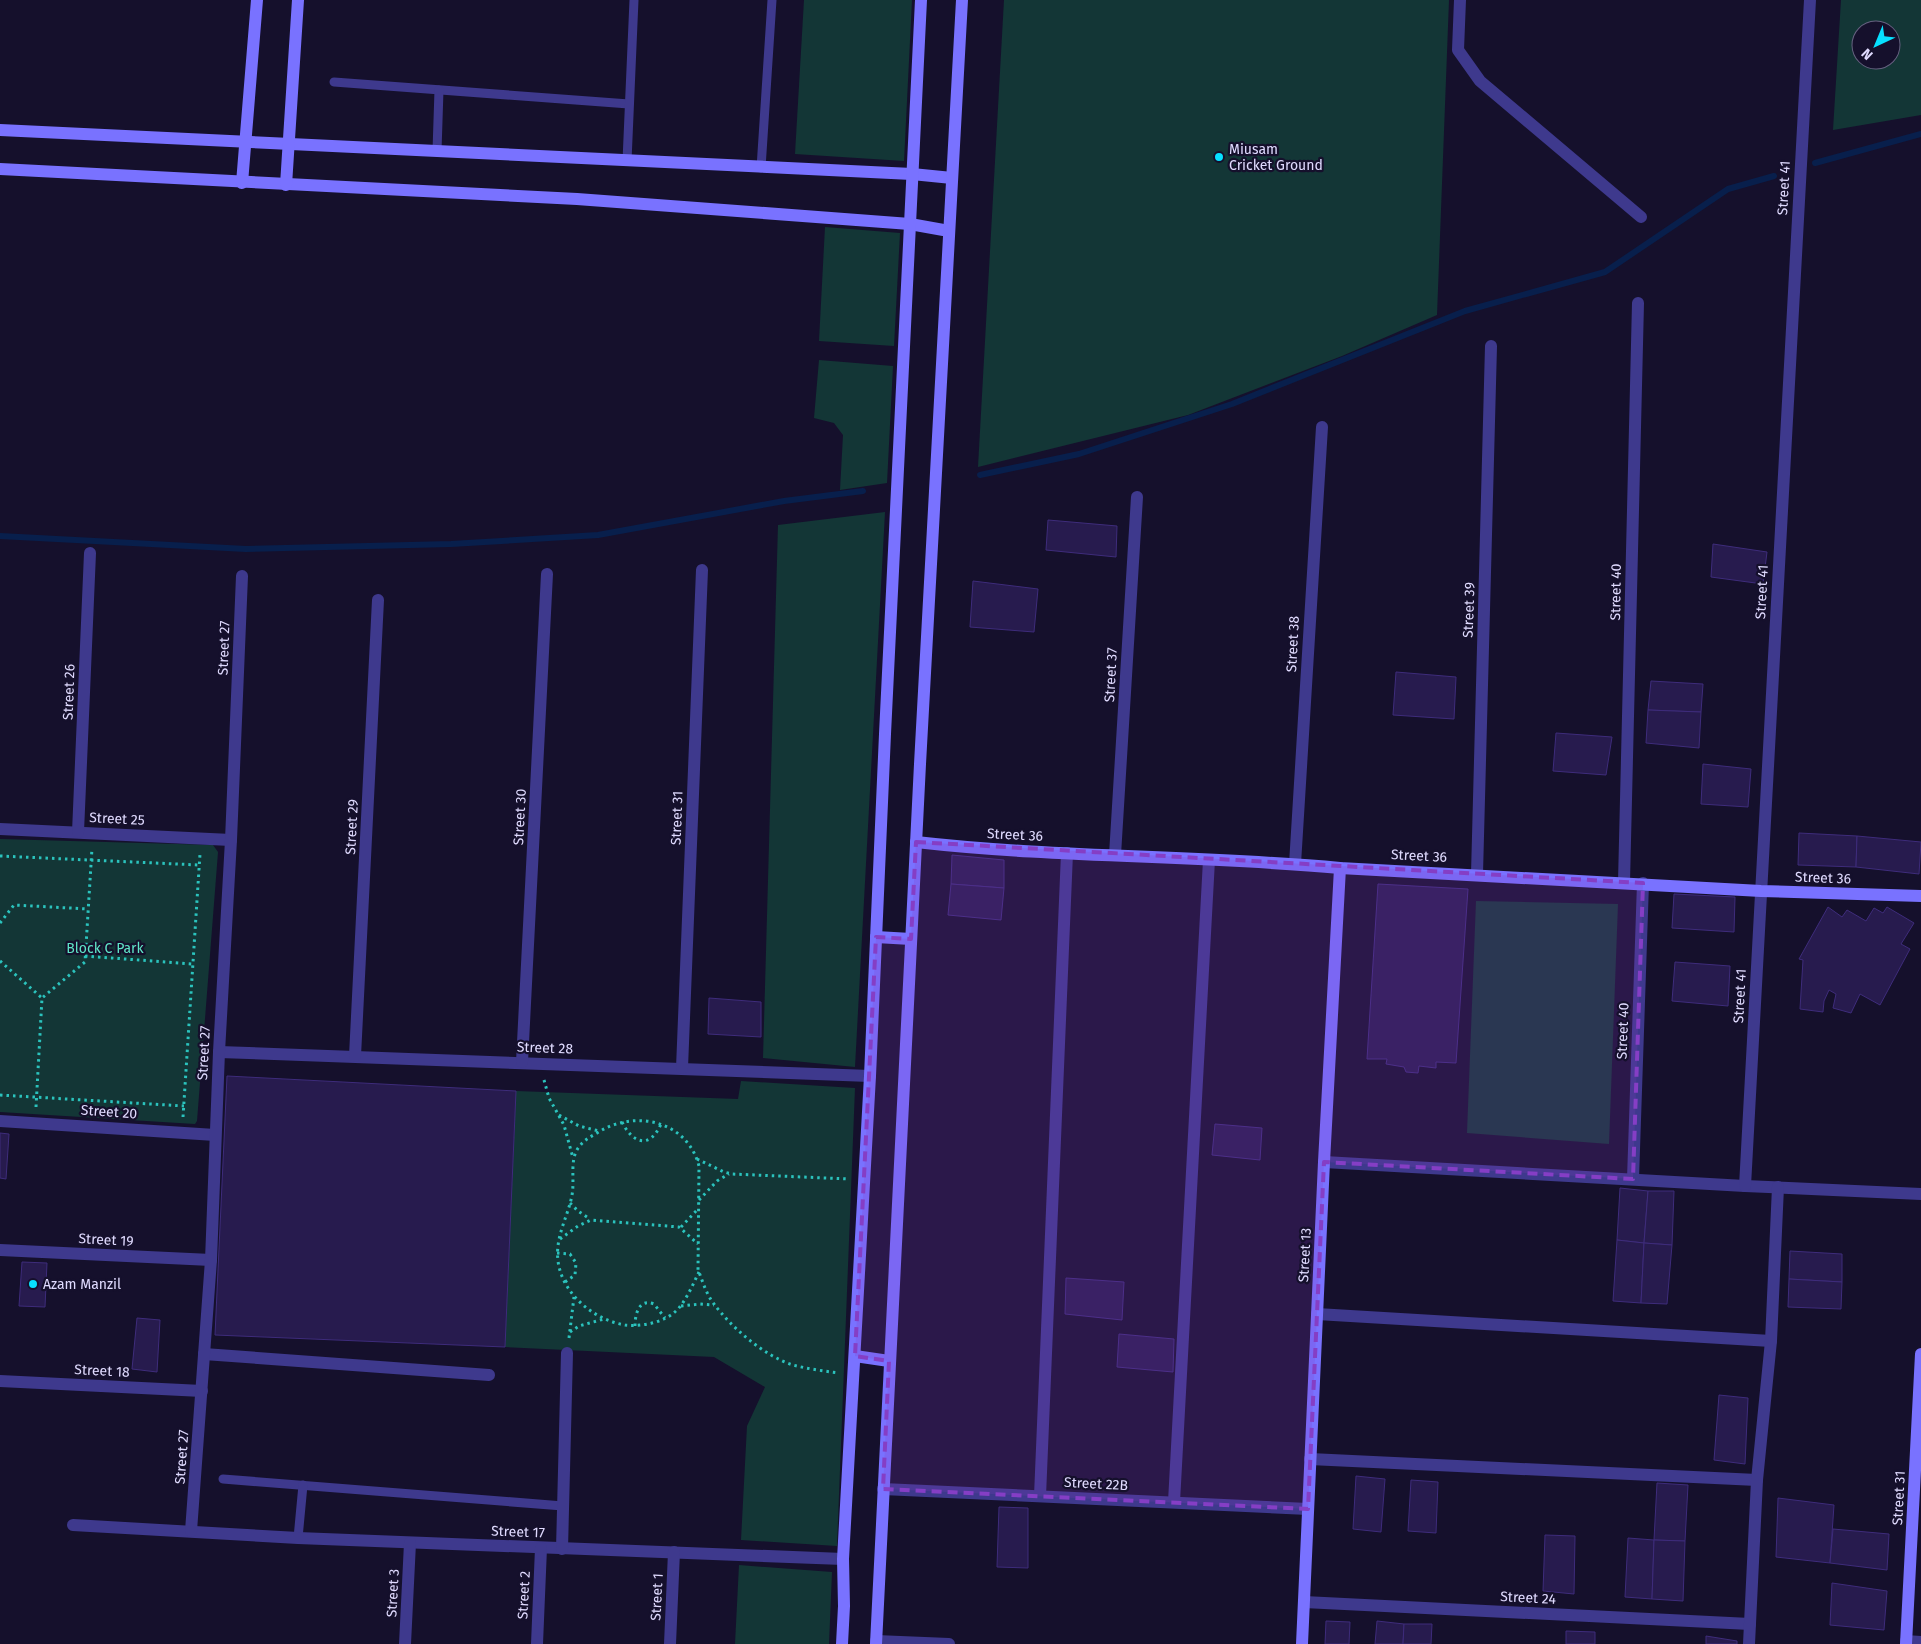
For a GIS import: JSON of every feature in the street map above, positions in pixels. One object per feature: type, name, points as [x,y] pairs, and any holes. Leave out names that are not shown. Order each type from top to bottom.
[{"type":"street","points":[[242,183],[258,0]]},
{"type":"street","points":[[286,185],[298,0]]},
{"type":"street","points":[[842,1644],[844,1606],[843,1559],[865,1180],[921,0]]},
{"type":"street","points":[[949,1644],[876,1642],[882,1488],[962,0]]},
{"type":"street","points":[[1460,0],[1458,50],[1480,81],[1641,217]]},
{"type":"street","name":"Street 41","points":[[1745,1186],[1810,0]]},
{"type":"street","points":[[0,130],[912,174],[952,178]]},
{"type":"street","points":[[0,169],[577,199],[910,224],[949,231]]},
{"type":"street","name":"Street 40","points":[[1624,882],[1638,303]]},
{"type":"street","name":"Street 39","points":[[1477,874],[1491,346]]},
{"type":"street","name":"Street 38","points":[[1295,864],[1322,427]]},
{"type":"street","name":"Street 37","points":[[1115,855],[1137,497]]},
{"type":"street","name":"Street 26","points":[[78,832],[90,553]]},
{"type":"street","name":"Street 31","points":[[682,1068],[702,570]]},
{"type":"street","name":"Street 30","points":[[522,1062],[547,574]]},
{"type":"street","name":"Street 27","points":[[191,1531],[211,1260],[219,1052],[232,840],[242,576]]},
{"type":"street","name":"Street 29","points":[[355,1056],[378,600]]},
{"type":"street","name":"Street 25","points":[[0,829],[232,840]]},
{"type":"street","name":"Street 36","points":[[916,842],[1067,853],[1643,883],[1761,891],[1921,896]]},
{"type":"street","points":[[1040,1496],[1067,853]]},
{"type":"street","points":[[1174,1502],[1209,860]]},
{"type":"street","name":"Street 13","points":[[1302,1644],[1324,1162],[1340,868]]},
{"type":"street","name":"Street 40","points":[[1633,1179],[1643,883]]},
{"type":"street","points":[[876,937],[911,939]]},
{"type":"street","name":"Street 28","points":[[219,1052],[870,1076]]},
{"type":"street","name":"Street 20","points":[[0,1121],[215,1135]]},
{"type":"street","points":[[1324,1162],[1921,1194]]},
{"type":"street","points":[[1749,1644],[1758,1480],[1771,1341],[1778,1187]]},
{"type":"street","name":"Street 19","points":[[0,1250],[211,1260]]},
{"type":"street","points":[[1317,1314],[1771,1341]]},
{"type":"street","points":[[562,1549],[567,1353]]},
{"type":"street","points":[[204,1354],[489,1375]]},
{"type":"street","name":"Street 31","points":[[1906,1643],[1921,1354]]},
{"type":"street","points":[[855,1356],[890,1361]]},
{"type":"street","name":"Street 18","points":[[0,1381],[202,1391]]},
{"type":"street","points":[[1310,1459],[1758,1480]]},
{"type":"street","name":"Street 22B","points":[[882,1488],[1308,1509]]},
{"type":"street","name":"Street 17","points":[[73,1524],[298,1538],[843,1559]]},
{"type":"street","name":"Street 3","points":[[405,1644],[410,1543]]},
{"type":"street","name":"Street 2","points":[[537,1644],[541,1548]]},
{"type":"street","name":"Street 1","points":[[670,1644],[674,1552]]},
{"type":"street","name":"Street 24","points":[[1304,1602],[1750,1624]]},
{"type":"street","points":[[1906,1643],[1921,1642]]},
{"type":"lane","points":[[626,161],[634,0]]},
{"type":"lane","points":[[761,168],[772,0]]},
{"type":"lane","points":[[334,82],[630,104]]},
{"type":"lane","points":[[437,151],[439,90]]},
{"type":"lane","points":[[223,1480],[563,1506]]},
{"type":"lane","points":[[298,1538],[303,1485]]},
{"type":"path","points":[[35,1123],[42,998],[85,962],[92,833]]},
{"type":"path","points":[[183,1132],[201,838]]},
{"type":"path","points":[[0,856],[199,865]]},
{"type":"path","points":[[0,924],[14,905],[88,909]]},
{"type":"path","points":[[85,956],[192,964]]},
{"type":"path","points":[[0,961],[42,998]]},
{"type":"path","points":[[540,1063],[549,1098],[559,1115],[574,1161]]},
{"type":"path","points":[[0,1095],[184,1106]]},
{"type":"path","points":[[559,1115],[579,1126],[600,1131]]},
{"type":"path","points":[[699,1272],[680,1306],[665,1318],[653,1323],[635,1326],[604,1319],[590,1311],[574,1297],[565,1282],[557,1253],[559,1239],[572,1195],[575,1154],[587,1139],[610,1126],[639,1119],[661,1124],[683,1139],[696,1155],[699,1166],[699,1272],[715,1305],[743,1335],[779,1359],[792,1365],[854,1375]]},
{"type":"path","points":[[622,1122],[632,1137],[636,1140],[644,1141],[653,1137],[661,1124]]},
{"type":"path","points":[[697,1159],[730,1174],[865,1180]]},
{"type":"path","points":[[699,1200],[717,1181],[730,1174]]},
{"type":"path","points":[[570,1202],[578,1211],[591,1220]]},
{"type":"path","points":[[681,1227],[698,1209]]},
{"type":"path","points":[[559,1239],[591,1220],[681,1227],[698,1245]]},
{"type":"path","points":[[557,1253],[570,1254],[576,1263],[575,1274],[565,1282]]},
{"type":"path","points":[[567,1353],[574,1297]]},
{"type":"path","points":[[635,1326],[636,1311],[646,1303],[654,1304],[665,1318]]},
{"type":"path","points":[[680,1306],[715,1305]]},
{"type":"path","points":[[570,1332],[579,1326],[604,1319]]},
{"type":"highlighted area","points":[[916,842],[1643,883],[1633,1179],[1324,1162],[1308,1509],[883,1489],[889,1361],[855,1356],[876,937],[911,939]]},
{"type":"green space","points":[[804,0],[912,0],[904,161],[795,154]]},
{"type":"green space","name":"Miusam Cricket Ground","points":[[1004,0],[1449,0],[1437,315],[1342,356],[1188,415],[978,467]]},
{"type":"green space","points":[[1841,0],[1921,0],[1921,115],[1833,130]]},
{"type":"green space","points":[[825,227],[900,233],[894,346],[819,341]]},
{"type":"green space","points":[[819,360],[893,366],[887,483],[840,490],[843,435],[834,423],[814,418]]},
{"type":"green space","points":[[885,512],[855,1067],[763,1058],[778,525]]},
{"type":"green space","name":"Block C Park","points":[[0,839],[213,845],[218,852],[197,1121],[195,1124],[0,1112]]},
{"type":"green space","points":[[1476,901],[1618,904],[1609,1144],[1467,1133]]},
{"type":"green space","points":[[741,1081],[855,1088],[837,1546],[741,1540],[747,1426],[765,1387],[714,1357],[505,1347],[516,1091],[738,1099]]},
{"type":"green space","points":[[739,1565],[832,1572],[829,1644],[735,1644]]},
{"type":"building","points":[[1048,520],[1117,526],[1116,557],[1046,550]]},
{"type":"building","points":[[1713,544],[1767,552],[1763,584],[1711,577]]},
{"type":"building","points":[[973,581],[1038,589],[1034,632],[970,627]]},
{"type":"building","points":[[1396,672],[1456,677],[1454,719],[1393,715]]},
{"type":"building","points":[[1651,681],[1703,684],[1701,712],[1648,710]]},
{"type":"building","points":[[1648,710],[1701,712],[1699,748],[1646,743]]},
{"type":"building","points":[[1556,733],[1612,737],[1606,775],[1553,771]]},
{"type":"building","points":[[1703,764],[1751,769],[1748,807],[1701,804]]},
{"type":"building","points":[[1799,833],[1857,836],[1856,867],[1798,865]]},
{"type":"building","points":[[1857,836],[1921,842],[1919,874],[1856,867]]},
{"type":"building","points":[[952,855],[1004,860],[1004,888],[951,884]]},
{"type":"building","points":[[951,884],[1004,888],[1001,920],[948,915]]},
{"type":"building","points":[[1378,884],[1468,889],[1456,1063],[1436,1062],[1436,1068],[1419,1066],[1418,1073],[1406,1072],[1404,1067],[1386,1064],[1387,1059],[1367,1059]]},
{"type":"building","points":[[1674,894],[1735,897],[1734,932],[1672,928]]},
{"type":"building","points":[[1828,907],[1842,917],[1847,910],[1866,921],[1874,908],[1883,913],[1887,907],[1914,923],[1901,944],[1910,949],[1880,1005],[1860,994],[1851,1013],[1833,1008],[1836,994],[1829,990],[1824,1001],[1823,1012],[1800,1009],[1803,960],[1799,959]]},
{"type":"building","points":[[1675,962],[1730,966],[1728,1006],[1672,1001]]},
{"type":"building","points":[[709,998],[761,1002],[761,1037],[708,1034]]},
{"type":"building","points":[[227,1076],[516,1091],[505,1347],[215,1335]]},
{"type":"building","points":[[1215,1124],[1262,1128],[1260,1160],[1212,1155]]},
{"type":"building","points":[[0,1133],[9,1134],[6,1179],[0,1178]]},
{"type":"building","points":[[1620,1188],[1648,1191],[1644,1243],[1617,1240]]},
{"type":"building","points":[[1648,1191],[1674,1191],[1672,1245],[1644,1243]]},
{"type":"building","points":[[1617,1240],[1644,1243],[1641,1303],[1613,1301]]},
{"type":"building","points":[[1644,1243],[1672,1245],[1667,1304],[1641,1303]]},
{"type":"building","points":[[1790,1251],[1842,1254],[1842,1282],[1789,1279]]},
{"type":"building","name":"Azam Manzil","points":[[22,1262],[47,1263],[45,1307],[19,1306]]},
{"type":"building","points":[[1066,1278],[1124,1282],[1122,1320],[1065,1314]]},
{"type":"building","points":[[1789,1279],[1842,1282],[1841,1309],[1788,1307]]},
{"type":"building","points":[[137,1318],[160,1320],[157,1372],[132,1369]]},
{"type":"building","points":[[1119,1334],[1174,1339],[1173,1372],[1117,1367]]},
{"type":"building","points":[[1719,1395],[1748,1398],[1745,1464],[1714,1460]]},
{"type":"building","points":[[1356,1476],[1385,1479],[1381,1532],[1353,1529]]},
{"type":"building","points":[[1411,1480],[1438,1482],[1436,1533],[1408,1531]]},
{"type":"building","points":[[1657,1483],[1688,1485],[1685,1541],[1654,1540]]},
{"type":"building","points":[[1778,1498],[1834,1505],[1830,1563],[1776,1557]]},
{"type":"building","points":[[999,1507],[1028,1508],[1028,1568],[997,1567]]},
{"type":"building","points":[[1833,1529],[1889,1534],[1887,1570],[1830,1563]]},
{"type":"building","points":[[1545,1535],[1575,1536],[1574,1594],[1543,1591]]},
{"type":"building","points":[[1628,1538],[1654,1540],[1652,1599],[1625,1597]]},
{"type":"building","points":[[1654,1540],[1685,1541],[1683,1601],[1652,1599]]},
{"type":"building","points":[[1832,1583],[1887,1591],[1884,1630],[1830,1625]]},
{"type":"building","points":[[1326,1621],[1350,1622],[1349,1644],[1325,1644]]},
{"type":"building","points":[[1377,1621],[1404,1624],[1403,1644],[1375,1644]]},
{"type":"building","points":[[1404,1624],[1432,1624],[1431,1644],[1403,1644]]},
{"type":"building","points":[[1566,1631],[1595,1632],[1595,1644],[1566,1644]]},
{"type":"building","points":[[1706,1636],[1737,1641],[1737,1644],[1706,1644]]},
{"type":"waterway","points":[[1815,163],[1921,134]]},
{"type":"waterway","points":[[980,475],[1079,454],[1232,404],[1465,311],[1605,272],[1728,189],[1774,176]]},
{"type":"waterway","points":[[0,536],[246,549],[451,544],[598,535],[784,501],[863,491]]},
{"type":"place","name":"Miusam Cricket Ground","points":[[1219,157]]},
{"type":"place","name":"Azam Manzil","points":[[33,1284]]}]
